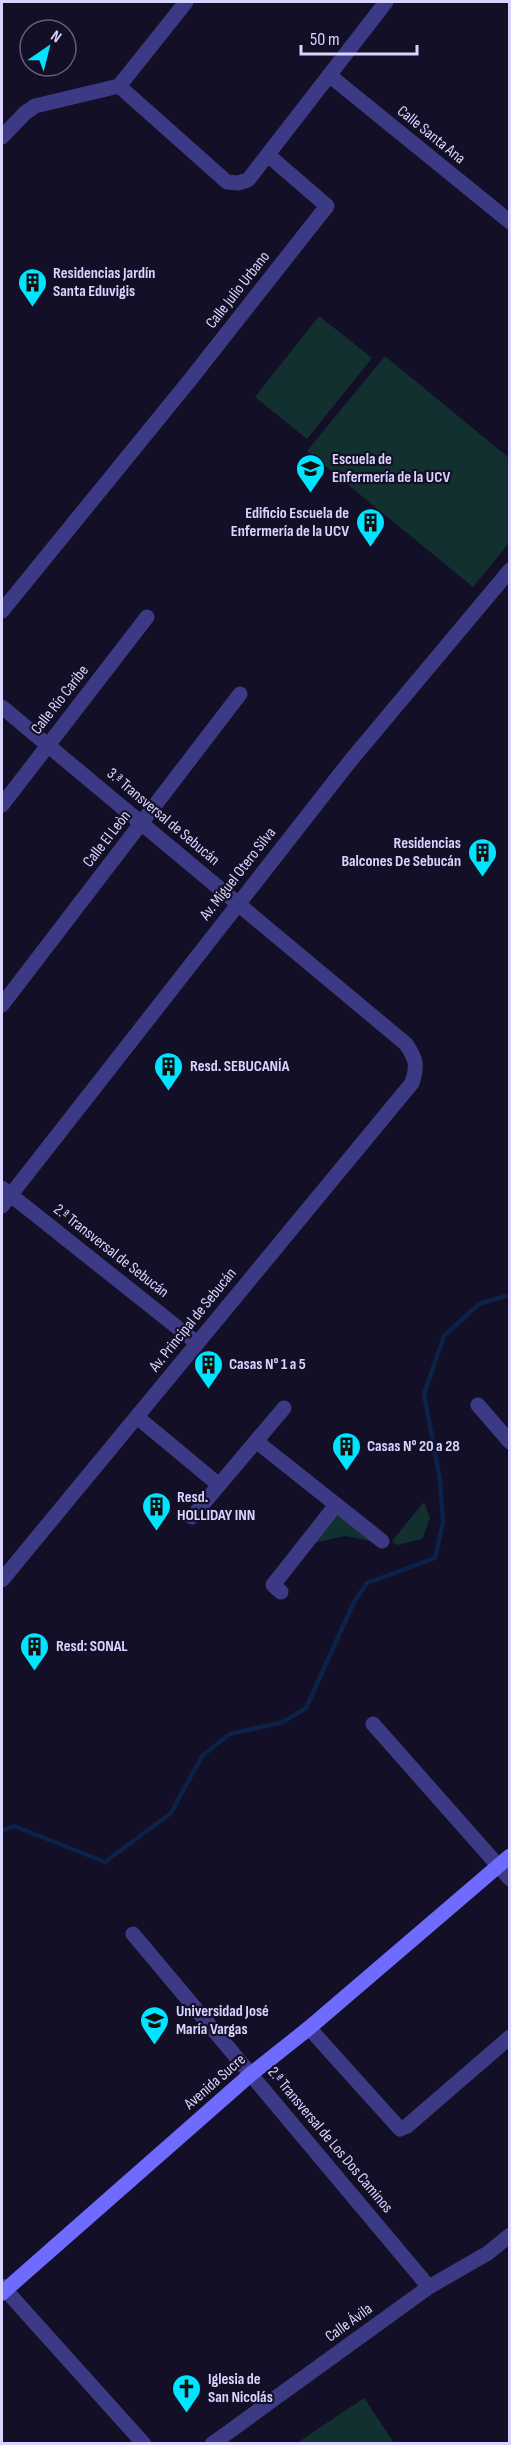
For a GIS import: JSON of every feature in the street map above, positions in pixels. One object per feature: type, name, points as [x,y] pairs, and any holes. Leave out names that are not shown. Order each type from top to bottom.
[{"type":"main road","name":"Avenida Sucre","points":[[3,2290],[251,2074],[309,2028],[504,1861]]},
{"type":"street","points":[[2,137],[25,112],[35,106],[119,86],[186,2]]},
{"type":"street","points":[[119,86],[227,182],[238,183],[248,180],[386,2]]},
{"type":"street","name":"Calle Santa Ana","points":[[329,75],[510,222]]},
{"type":"street","name":"Calle Julio Urbano","points":[[2,611],[190,380],[327,206],[268,155]]},
{"type":"street","name":"Av. Miguel Otero Silva","points":[[5,1196],[351,760],[510,570]]},
{"type":"street","name":"Calle Río Caribe","points":[[2,805],[147,618]]},
{"type":"street","name":"Calle El Leòn","points":[[2,1005],[240,694]]},
{"type":"street","name":"3.ª Transversal de Sebucán","points":[[2,707],[406,1044],[415,1057],[415,1073],[412,1083]]},
{"type":"street","name":"Av. Principal de Sebucán","points":[[2,1580],[412,1083]]},
{"type":"street","name":"2.ª Transversal de Sebucán","points":[[5,1196],[197,1343]]},
{"type":"street","points":[[478,1405],[510,1442]]},
{"type":"street","points":[[192,1517],[284,1408]]},
{"type":"street","points":[[137,1417],[219,1485]]},
{"type":"street","points":[[256,1441],[382,1541]]},
{"type":"street","points":[[281,1592],[273,1585],[336,1505]]},
{"type":"street","points":[[373,1724],[504,1861],[510,1879]]},
{"type":"street","name":"2.ª Transversal de Los Dos Caminos","points":[[133,1934],[429,2287]]},
{"type":"street","points":[[309,2028],[400,2129],[407,2126],[510,2037]]},
{"type":"street","name":"Calle Ávila","points":[[212,2444],[429,2287],[488,2253],[510,2235]]},
{"type":"street","points":[[3,2290],[144,2444]]},
{"type":"green space","points":[[319,316],[372,358],[307,439],[255,397]]},
{"type":"green space","points":[[385,356],[509,458],[509,543],[473,587],[307,451]]},
{"type":"green space","points":[[424,1502],[430,1518],[422,1539],[397,1545],[392,1541]]},
{"type":"green space","points":[[337,1514],[375,1542],[345,1536],[314,1543]]},
{"type":"green space","points":[[364,2398],[394,2443],[297,2443]]},
{"type":"waterway","points":[[2,1831],[14,1826],[105,1862],[171,1813],[202,1756],[230,1734],[283,1722],[306,1708],[354,1602],[367,1583],[435,1558],[443,1522],[440,1480],[424,1394],[444,1336],[479,1304],[510,1295]]},
{"type":"place","name":"Residencias Jardín Santa Eduvigis","points":[[32,308]]},
{"type":"place","name":"Escuela de Enfermería de la UCV","points":[[311,494]]},
{"type":"place","name":"Edificio Escuela de Enfermería de la UCV","points":[[370,548]]},
{"type":"place","name":"Residencias Balcones De Sebucán","points":[[482,878]]},
{"type":"place","name":"Resd. SEBUCANÍA","points":[[169,1092]]},
{"type":"place","name":"Casas N° 1 a 5","points":[[208,1390]]},
{"type":"place","name":"Casas N° 20 a 28","points":[[346,1472]]},
{"type":"place","name":"Resd. HOLLIDAY INN","points":[[156,1532]]},
{"type":"place","name":"Resd: SONAL","points":[[35,1672]]},
{"type":"place","name":"Universidad José María Vargas","points":[[155,2046]]},
{"type":"place","name":"Iglesia de San Nicolás","points":[[187,2414]]}]
